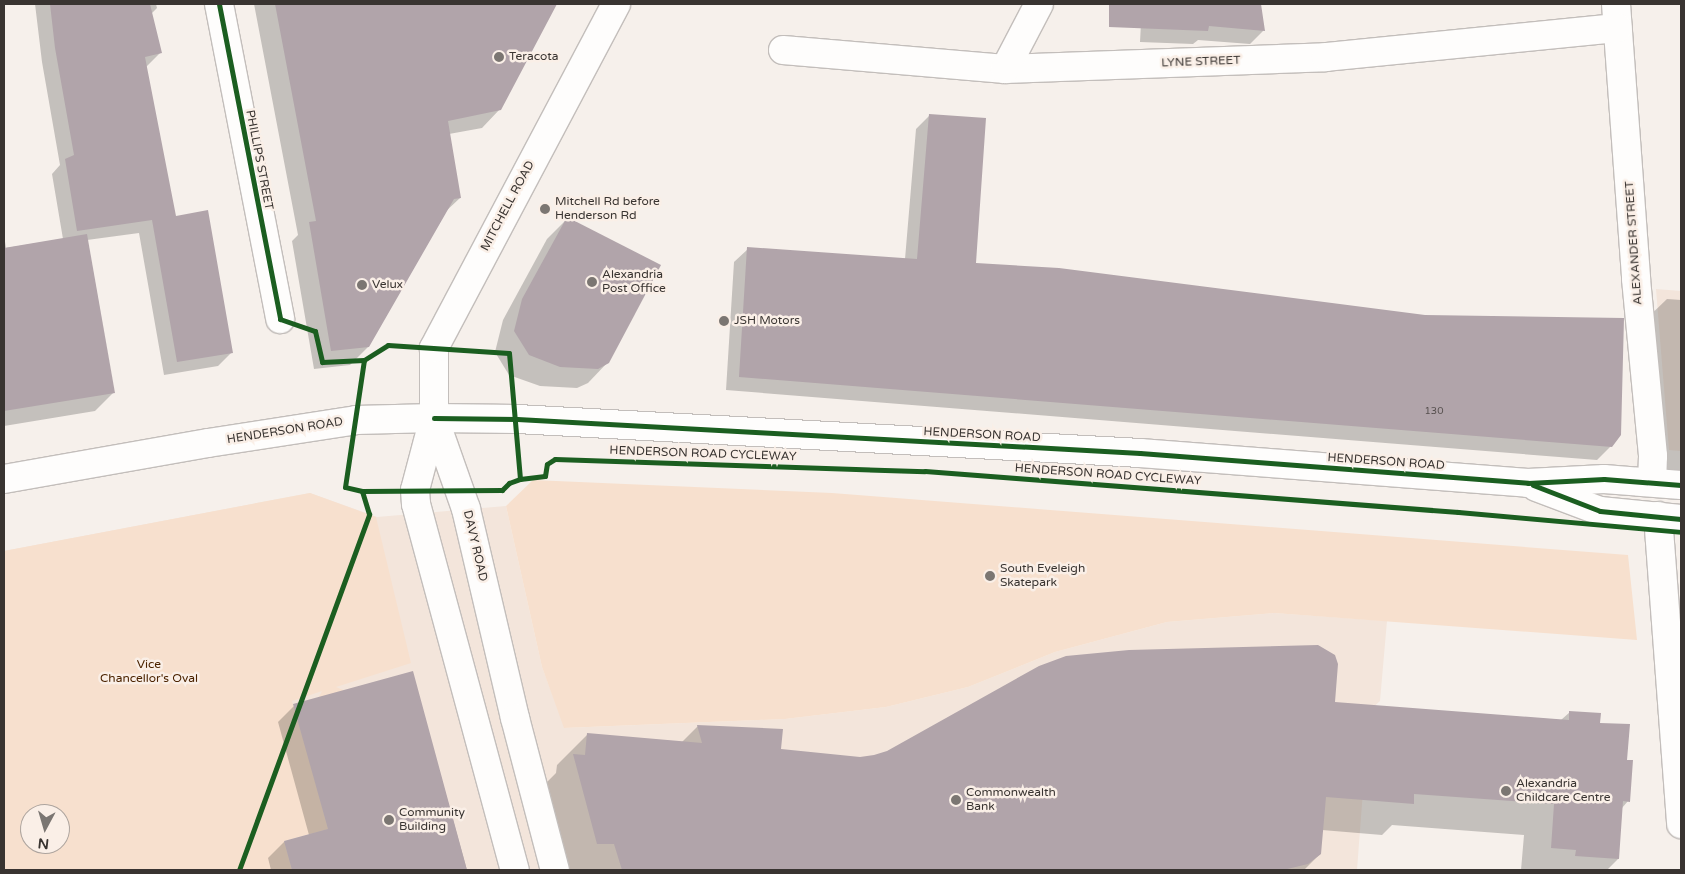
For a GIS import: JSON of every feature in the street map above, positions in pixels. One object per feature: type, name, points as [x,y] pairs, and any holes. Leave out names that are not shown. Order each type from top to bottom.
[{"type":"street","name":"PHILLIPS STREET","points":[[219,4],[280,319]]},
{"type":"street","name":"MITCHELL ROAD","points":[[434,418],[434,348],[616,4]]},
{"type":"street","points":[[1005,69],[1039,4]]},
{"type":"street","name":"LYNE STREET","points":[[783,50],[1005,69],[1326,57],[1617,16]]},
{"type":"street","name":"ALEXANDER STREET","points":[[1617,16],[1636,279],[1653,456],[1652,482]]},
{"type":"street","name":"HENDERSON ROAD","points":[[4,479],[208,443],[356,420],[434,418],[517,419],[1140,453],[1528,484],[1604,479],[1681,485]]},
{"type":"street","name":"DAVY ROAD","points":[[434,418],[466,509],[514,718],[555,870]]},
{"type":"street","points":[[434,418],[415,490],[416,504],[515,870]]},
{"type":"street","name":"HENDERSON ROAD","points":[[1528,484],[1600,511],[1670,517]]},
{"type":"street","points":[[1670,517],[1681,824]]},
{"type":"street","points":[[501,818],[538,809]]},
{"type":"shaded area","points":[[1656,289],[1681,291],[1681,451],[1669,450]]},
{"type":"shaded area","points":[[310,493],[377,517],[506,506],[542,667],[565,728],[785,719],[886,707],[968,687],[1055,652],[1167,622],[1274,613],[1387,621],[1380,701],[1369,711],[1357,870],[4,870],[4,551]]},
{"type":"green space","points":[[533,480],[832,493],[1628,555],[1637,640],[1274,613],[1167,622],[1055,652],[968,687],[886,707],[785,719],[564,728],[542,667],[506,506]]},
{"type":"green space","name":"Vice Chancellor's Oval","points":[[310,493],[376,517],[411,663],[336,687],[350,693],[313,773],[328,829],[284,841],[292,870],[4,870],[4,551]],"holes":[[[322,691],[301,732],[292,701]]]},
{"type":"building","points":[[50,4],[150,4],[162,53],[145,57],[176,216],[208,210],[233,353],[177,362],[152,220],[77,231],[65,159],[74,155],[55,48]]},
{"type":"building","points":[[275,4],[557,4],[501,110],[448,121],[461,198],[454,199],[369,347],[331,351],[309,222],[316,221]]},
{"type":"building","points":[[1109,4],[1261,4],[1265,31],[1209,26],[1208,31],[1109,27]]},
{"type":"building","points":[[929,114],[986,118],[976,263],[1059,268],[1425,315],[1624,318],[1621,435],[1612,447],[739,377],[747,247],[917,259]]},
{"type":"building","name":"Alexandria Post Office","points":[[567,217],[661,265],[609,363],[598,369],[560,367],[529,355],[514,331],[522,299]]},
{"type":"building","points":[[87,234],[115,393],[4,411],[4,248]]},
{"type":"building","name":"Commonwealth Bank","points":[[1318,645],[1335,655],[1338,664],[1335,702],[1569,720],[1569,711],[1601,713],[1600,723],[1630,724],[1627,760],[1633,760],[1630,802],[1623,801],[1619,859],[1575,856],[1576,850],[1551,848],[1554,804],[1414,794],[1414,804],[1326,797],[1321,854],[1308,864],[1283,870],[622,870],[614,844],[597,844],[573,754],[585,755],[587,733],[702,743],[697,725],[783,729],[781,749],[860,757],[874,755],[887,751],[1039,666],[1066,656],[1129,650]]},
{"type":"building","points":[[413,671],[467,870],[292,870],[284,841],[328,829],[293,704]]},
{"type":"cycle path","points":[[219,4],[280,319],[315,331],[322,362],[364,360],[388,345],[509,353],[520,479]]},
{"type":"cycle path","points":[[239,870],[369,514],[362,491],[345,487],[364,360]]},
{"type":"cycle path","points":[[434,418],[517,419],[1140,453],[1528,483],[1604,479],[1681,485]]},
{"type":"cycle path","name":"HENDERSON ROAD CYCLEWAY","points":[[362,491],[502,490],[509,483],[520,479],[545,476],[547,464],[555,459],[925,471],[1458,512],[1681,532]]},
{"type":"cycle path","points":[[1533,485],[1600,511],[1681,519]]},
{"type":"place","name":"Teracota","points":[[499,57]]},
{"type":"place","name":"Mitchell Rd before Henderson Rd","points":[[545,209]]},
{"type":"place","name":"Alexandria Post Office","points":[[592,282]]},
{"type":"place","name":"Velux","points":[[362,285]]},
{"type":"place","name":"JSH Motors","points":[[724,321]]},
{"type":"place","name":"South Eveleigh Skatepark","points":[[990,576]]},
{"type":"place","name":"Alexandria Childcare Centre","points":[[1506,791]]},
{"type":"place","name":"Commonwealth Bank","points":[[956,800]]},
{"type":"place","name":"Community Building","points":[[389,820]]}]
